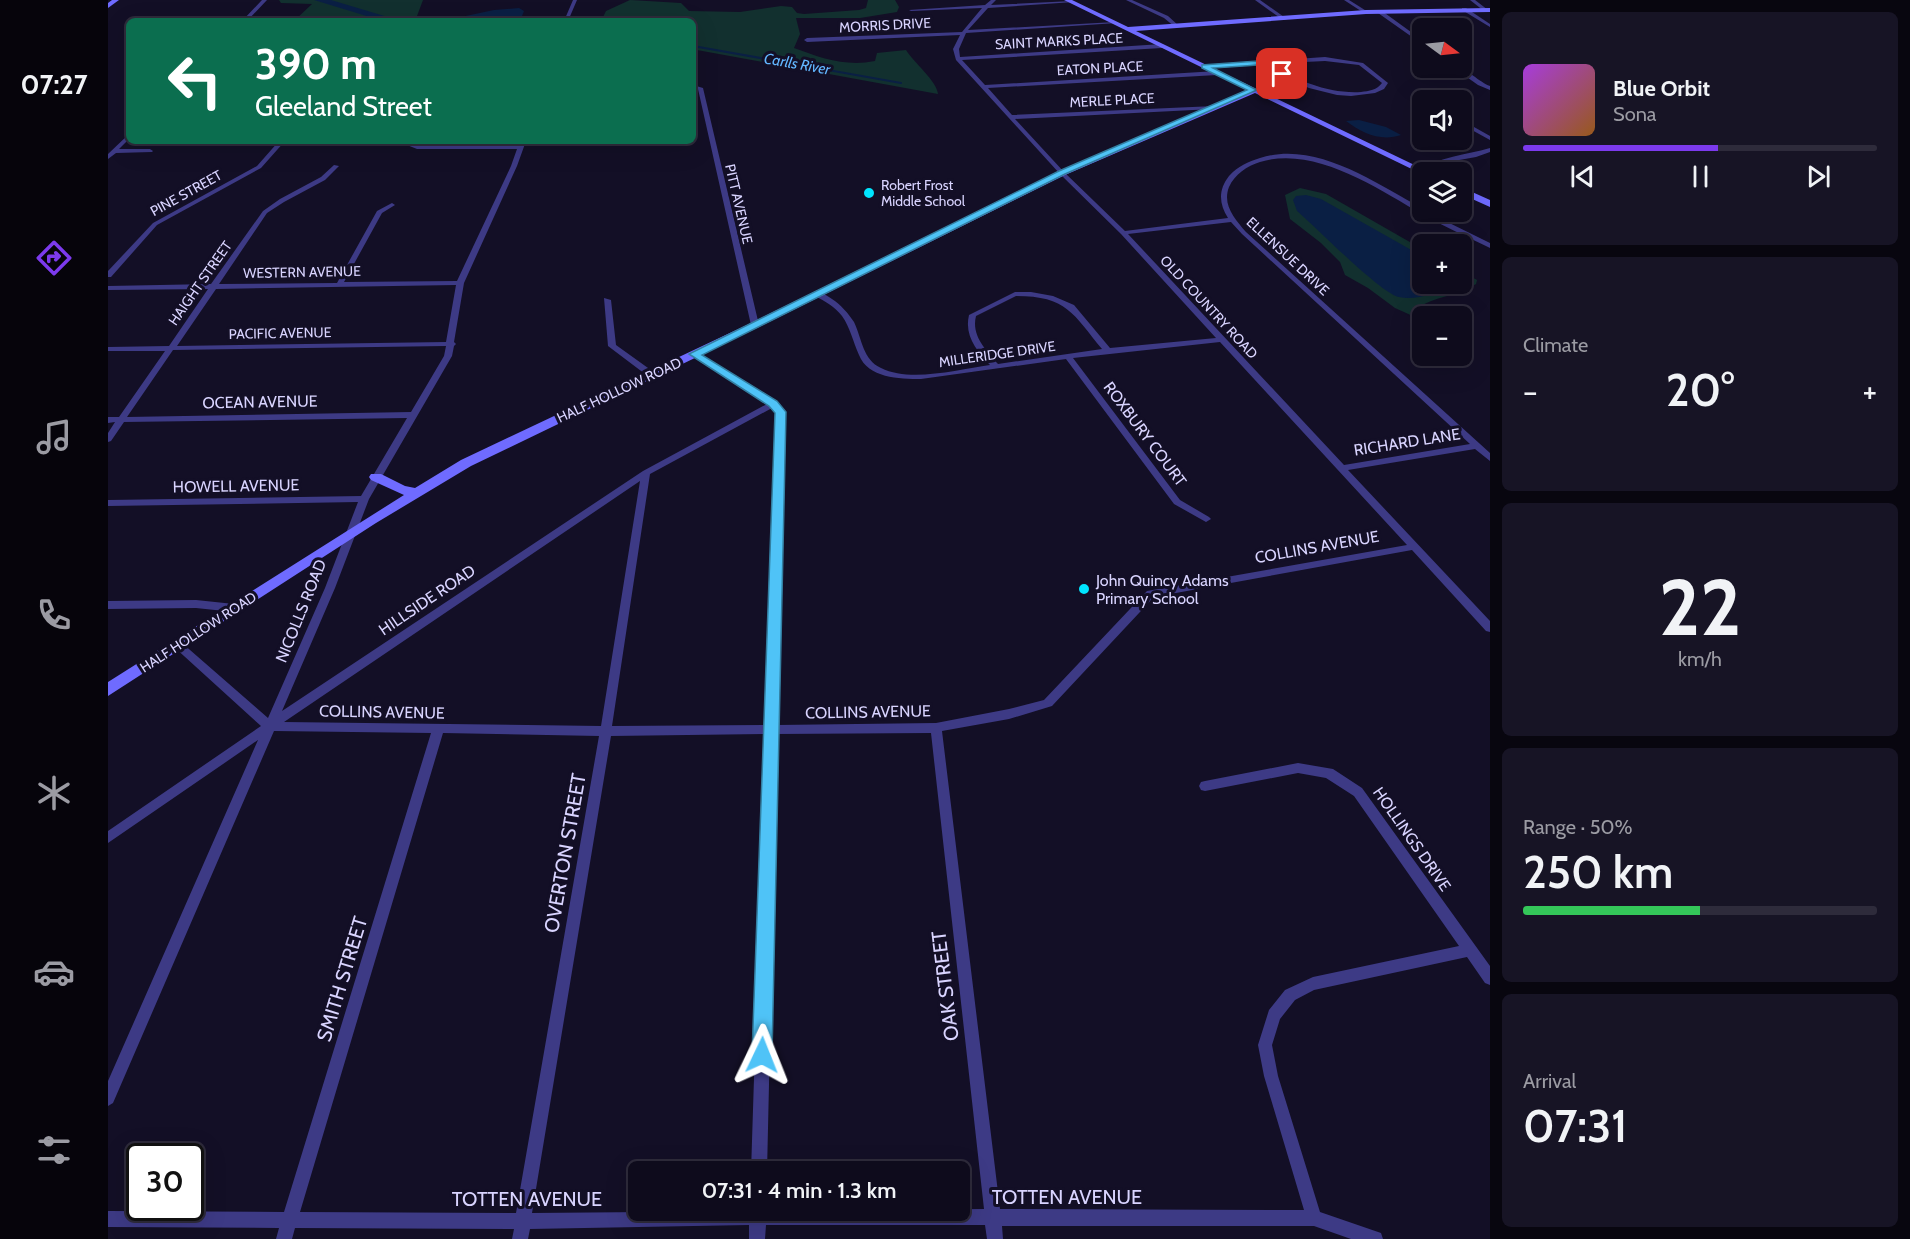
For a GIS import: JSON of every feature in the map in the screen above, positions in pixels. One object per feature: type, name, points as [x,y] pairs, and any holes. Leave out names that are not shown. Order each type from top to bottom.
[{"type":"street","points":[[108,6],[116,0]]},
{"type":"street","points":[[247,18],[265,0]]},
{"type":"street","points":[[567,18],[575,0]]},
{"type":"street","points":[[958,59],[956,49],[964,32],[994,0]]},
{"type":"street","points":[[1128,0],[1166,18],[1177,26]]},
{"type":"street","points":[[1257,0],[1285,19]]},
{"type":"street","points":[[1346,0],[1366,12]]},
{"type":"street","points":[[1472,0],[1488,10]]},
{"type":"street","points":[[911,10],[1070,1],[1412,166]]},
{"type":"street","points":[[1464,9],[1490,26]]},
{"type":"street","points":[[1127,29],[1366,12],[1488,10]]},
{"type":"street","points":[[1380,12],[1412,35]]},
{"type":"street","name":"MORRIS DRIVE","points":[[807,40],[1115,23]]},
{"type":"street","name":"SAINT MARKS PLACE","points":[[958,59],[1162,46]]},
{"type":"street","name":"OLD COUNTRY ROAD","points":[[958,59],[1490,628]]},
{"type":"street","points":[[1204,67],[1258,63],[1325,59],[1351,61],[1368,68],[1385,82],[1380,90],[1348,95],[1333,93],[1317,90],[1258,63]]},
{"type":"street","name":"EATON PLACE","points":[[983,87],[1217,73]]},
{"type":"street","points":[[1471,78],[1490,88]]},
{"type":"street","name":"PITT AVENUE","points":[[696,88],[755,325]]},
{"type":"street","name":"HALF HOLLOW ROAD","points":[[108,690],[415,492],[466,463],[755,325],[1062,172],[1253,90]]},
{"type":"street","name":"MERLE PLACE","points":[[1012,117],[1213,107]]},
{"type":"street","points":[[1472,128],[1490,138]]},
{"type":"street","points":[[108,157],[126,139]]},
{"type":"street","name":"PINE STREET","points":[[108,275],[155,224],[266,162],[280,144]]},
{"type":"street","points":[[408,144],[417,147],[522,144]]},
{"type":"street","name":"NICOLLS ROAD","points":[[108,1098],[330,588],[364,499],[448,356],[452,344],[460,283],[522,144]]},
{"type":"street","points":[[1443,162],[1476,156],[1490,150]]},
{"type":"street","points":[[114,151],[150,151]]},
{"type":"street","name":"ELLENSUE DRIVE","points":[[1412,206],[1325,162],[1292,155],[1272,155],[1246,165],[1235,174],[1227,184],[1225,207],[1232,220],[1490,458]]},
{"type":"street","name":"HAIGHT STREET","points":[[108,439],[273,205],[326,176],[336,166]]},
{"type":"street","points":[[1472,195],[1490,204]]},
{"type":"street","points":[[339,285],[379,212],[392,205]]},
{"type":"street","points":[[1123,234],[1232,220]]},
{"type":"street","name":"ELLENSUE DRIVE","points":[[1444,222],[1490,246]]},
{"type":"street","name":"WESTERN AVENUE","points":[[108,288],[460,283]]},
{"type":"street","name":"MILLERIDGE DRIVE","points":[[818,294],[837,304],[844,313],[866,362],[879,370],[899,376],[921,377],[1108,351],[1221,340]]},
{"type":"street","points":[[995,365],[971,332],[970,323],[973,315],[1015,294],[1053,298],[1071,307],[1108,351]]},
{"type":"street","points":[[607,300],[612,346],[652,375]]},
{"type":"street","name":"PACIFIC AVENUE","points":[[108,349],[452,344]]},
{"type":"street","points":[[695,354],[773,404],[780,412],[759,1161]]},
{"type":"street","name":"ROXBURY COURT","points":[[1069,358],[1177,502],[1206,519]]},
{"type":"street","name":"HILLSIDE ROAD","points":[[108,838],[269,726],[646,473],[773,404]]},
{"type":"street","name":"OCEAN AVENUE","points":[[108,420],[412,415]]},
{"type":"street","name":"RICHARD LANE","points":[[1341,468],[1477,446]]},
{"type":"street","name":"OVERTON STREET","points":[[520,1239],[606,732],[646,473]]},
{"type":"street","points":[[376,477],[394,487],[415,492]]},
{"type":"street","name":"HOWELL AVENUE","points":[[108,504],[364,499]]},
{"type":"street","name":"COLLINS AVENUE","points":[[269,726],[606,732],[936,728],[1009,714],[1048,703],[1151,594],[1413,547]]},
{"type":"street","points":[[108,605],[196,604],[234,609]]},
{"type":"street","points":[[178,646],[269,726]]},
{"type":"street","name":"OAK STREET","points":[[936,728],[995,1239]]},
{"type":"street","name":"SMITH STREET","points":[[284,1239],[438,730]]},
{"type":"street","name":"HOLLINGS DRIVE","points":[[1205,786],[1298,768],[1329,773],[1358,792],[1490,978]]},
{"type":"street","points":[[1314,1218],[1271,1076],[1265,1045],[1274,1015],[1290,995],[1313,984],[1471,950]]},
{"type":"street","name":"TOTTEN AVENUE","points":[[108,1219],[290,1218],[523,1221],[628,1218]]},
{"type":"street","name":"TOTTEN AVENUE","points":[[970,1218],[1314,1218],[1375,1239]]},
{"type":"street","points":[[757,1239],[758,1221]]},
{"type":"green space","points":[[279,0],[423,0],[417,16],[419,18],[383,16],[380,18],[297,18],[312,4],[281,3]]},
{"type":"green space","points":[[630,0],[681,3],[689,11],[740,12],[781,6],[792,7],[797,13],[804,14],[859,10],[866,8],[868,0],[895,0],[899,7],[897,12],[860,18],[796,18],[800,34],[794,48],[824,58],[854,63],[875,61],[877,53],[906,50],[934,83],[938,94],[696,50],[696,18],[602,18],[606,11]]},
{"type":"green space","points":[[1300,188],[1326,194],[1412,243],[1412,294],[1454,294],[1421,306],[1412,306],[1412,316],[1395,308],[1368,288],[1345,275],[1340,262],[1321,243],[1290,219],[1285,195]]},
{"type":"green space","points":[[1472,277],[1477,280],[1472,286]]},
{"type":"water","points":[[519,8],[524,11],[521,18],[456,18],[494,10]]},
{"type":"water","points":[[1359,120],[1386,127],[1401,135],[1379,137],[1346,121]]},
{"type":"water","points":[[1306,195],[1321,199],[1412,250],[1412,294],[1432,294],[1406,298],[1390,293],[1363,272],[1297,211],[1293,200],[1296,196]]},
{"type":"waterway","name":"Carlls River","points":[[319,0],[384,18]]},
{"type":"waterway","name":"Carlls River","points":[[696,47],[901,83]]},
{"type":"place","name":"Robert Frost Middle School","points":[[869,193]]},
{"type":"place","name":"John Quincy Adams Primary School","points":[[1084,589]]},
{"type":"route","points":[[762,1055],[780,412],[773,404],[695,354],[1062,172],[1253,90],[1204,67],[1258,63],[1282,74]]}]
